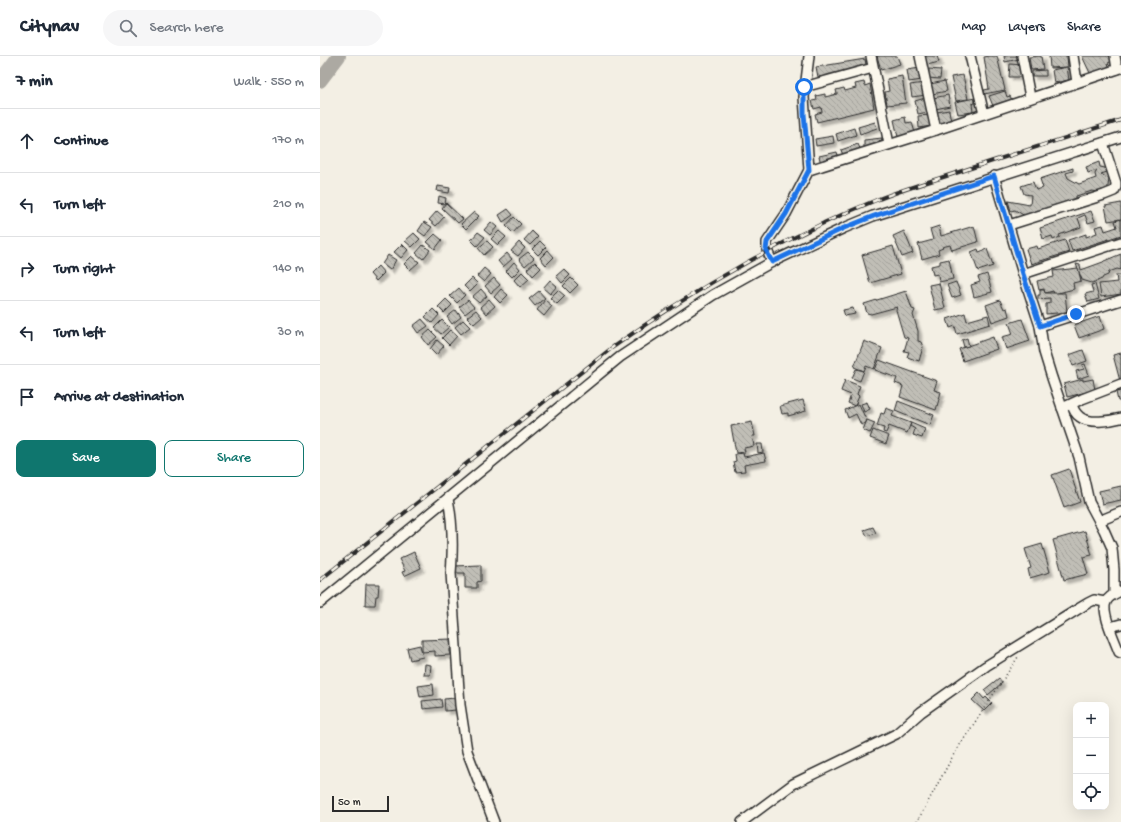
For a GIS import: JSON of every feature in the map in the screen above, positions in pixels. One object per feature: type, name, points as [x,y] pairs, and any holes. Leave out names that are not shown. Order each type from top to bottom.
[{"type":"street","points":[[772,262],[766,250],[767,242],[786,214],[809,170],[804,114],[804,87],[809,56]]},
{"type":"street","points":[[870,56],[889,144]]},
{"type":"street","points":[[920,56],[936,130]]},
{"type":"street","points":[[970,56],[984,114]]},
{"type":"street","points":[[1022,56],[1030,97]]},
{"type":"street","points":[[1073,56],[1077,82]]},
{"type":"street","points":[[809,170],[936,130],[1119,68],[1115,56]]},
{"type":"street","points":[[804,87],[873,68]]},
{"type":"street","points":[[320,603],[620,357],[712,295],[772,262],[844,228],[874,216],[994,176],[1121,137]]},
{"type":"street","points":[[1009,225],[1114,191],[1116,183],[1103,143]]},
{"type":"street","points":[[742,822],[793,784],[896,734],[921,712],[986,666],[1088,603],[1094,600],[1105,602],[1118,593],[1112,548],[1089,502],[1079,457],[1044,352],[1040,326],[994,176]]},
{"type":"street","points":[[1023,274],[1121,242]]},
{"type":"street","points":[[1040,326],[1121,300]]},
{"type":"street","points":[[1062,408],[1121,384]]},
{"type":"street","points":[[1072,404],[1079,417],[1084,419],[1098,421],[1121,418]]},
{"type":"street","points":[[448,499],[451,520],[451,573],[460,705],[467,751],[494,822]]},
{"type":"street","points":[[1098,521],[1121,512]]},
{"type":"street","points":[[1105,602],[1105,610],[1110,627],[1119,652],[1121,653]]},
{"type":"street","points":[[1110,627],[1121,624]]},
{"type":"path","points":[[917,822],[954,754],[1018,657]]},
{"type":"building","points":[[877,56],[897,56],[900,64],[881,70]]},
{"type":"building","points":[[925,56],[937,56],[939,62],[927,65]]},
{"type":"building","points":[[997,56],[1005,90],[984,94],[984,90],[989,89],[984,57]]},
{"type":"building","points":[[1004,56],[1019,56],[1019,59],[1005,62]]},
{"type":"building","points":[[1041,56],[1043,69],[1031,70],[1029,57]]},
{"type":"building","points":[[1049,56],[1067,56],[1068,67],[1050,68]]},
{"type":"building","points":[[1082,56],[1110,56],[1112,61],[1108,63],[1109,66],[1103,70],[1090,73]]},
{"type":"building","points":[[865,59],[866,65],[860,66],[861,70],[818,77],[816,67]]},
{"type":"building","points":[[1010,64],[1022,65],[1021,77],[1009,77]]},
{"type":"building","points":[[1067,67],[1069,80],[1054,83],[1052,70]]},
{"type":"building","points":[[920,68],[922,80],[909,82],[907,70]]},
{"type":"building","points":[[929,69],[941,70],[940,79],[928,78]]},
{"type":"building","points":[[1046,70],[1046,76],[1032,76],[1032,71]]},
{"type":"building","points":[[963,75],[968,99],[956,101],[951,77]]},
{"type":"building","points":[[902,76],[906,103],[887,105],[885,92],[889,91],[887,79]]},
{"type":"building","points":[[945,81],[947,91],[932,94],[930,84]]},
{"type":"building","points":[[864,82],[865,86],[870,84],[874,108],[817,122],[815,114],[822,112],[821,107],[814,109],[812,101],[817,100],[816,96],[825,94],[825,97],[837,94],[836,90],[844,88],[845,91],[856,88],[855,84]]},
{"type":"building","points":[[924,83],[926,95],[912,97],[910,85]]},
{"type":"building","points":[[1005,91],[1007,97],[1010,96],[1012,100],[993,106],[989,96]]},
{"type":"building","points":[[948,95],[950,106],[935,109],[933,98]]},
{"type":"building","points":[[925,98],[928,112],[918,114],[915,101]]},
{"type":"building","points":[[975,98],[975,103],[972,104],[973,112],[958,114],[955,102]]},
{"type":"building","points":[[949,110],[951,122],[939,124],[937,112]]},
{"type":"building","points":[[930,115],[931,126],[919,128],[918,116]]},
{"type":"building","points":[[905,117],[906,123],[912,122],[915,133],[898,137],[894,120]]},
{"type":"building","points":[[875,122],[877,128],[860,134],[858,127]]},
{"type":"building","points":[[854,128],[856,135],[838,141],[836,134]]},
{"type":"building","points":[[833,136],[834,143],[816,146],[815,139]]},
{"type":"building","points":[[882,138],[882,141],[877,142],[877,147],[864,148],[864,140]]},
{"type":"building","points":[[858,144],[861,151],[844,158],[841,150]]},
{"type":"building","points":[[837,152],[839,159],[821,164],[819,156]]},
{"type":"building","points":[[1099,162],[1100,167],[1105,168],[1107,172],[1101,174],[1109,179],[1107,193],[1092,191],[1076,196],[1076,199],[1025,216],[1015,210],[1011,211],[1008,201],[1030,205],[1031,195],[1024,194],[1021,186],[1033,182],[1036,190],[1043,188],[1040,179],[1073,168],[1073,171],[1066,173],[1068,178],[1079,184],[1096,178],[1095,174],[1097,170],[1088,173],[1086,167]]},
{"type":"building","points":[[438,186],[450,188],[449,193],[437,191]]},
{"type":"building","points":[[439,196],[446,198],[445,204],[438,203]]},
{"type":"building","points":[[446,203],[463,219],[458,223],[442,208]]},
{"type":"building","points":[[1121,203],[1121,219],[1108,221],[1105,206]]},
{"type":"building","points":[[508,209],[513,215],[503,222],[499,215]]},
{"type":"building","points":[[437,211],[444,217],[436,226],[429,220]]},
{"type":"building","points":[[1091,211],[1095,221],[1088,223],[1085,215],[1078,218],[1081,227],[1059,235],[1060,237],[1053,240],[1052,236],[1043,239],[1040,228]]},
{"type":"building","points":[[474,212],[479,216],[466,229],[461,224]]},
{"type":"building","points":[[514,217],[521,224],[513,233],[506,226]]},
{"type":"building","points":[[1121,219],[1121,235],[1072,251],[1068,240],[1086,234],[1086,237],[1097,233],[1095,227],[1103,225],[1105,231],[1117,227],[1115,221]]},
{"type":"building","points":[[424,222],[432,227],[425,236],[418,231]]},
{"type":"building","points":[[491,222],[497,227],[490,235],[484,230]]},
{"type":"building","points":[[939,226],[941,236],[974,226],[978,242],[952,250],[950,245],[942,247],[943,248],[938,250],[939,254],[922,259],[918,244],[933,240],[930,229]]},
{"type":"building","points":[[499,231],[506,237],[498,245],[491,239]]},
{"type":"building","points":[[532,231],[538,237],[530,245],[524,240]]},
{"type":"building","points":[[904,231],[913,253],[902,257],[893,236]]},
{"type":"building","points":[[478,232],[485,237],[477,246],[471,240]]},
{"type":"building","points":[[414,233],[420,239],[412,247],[405,241]]},
{"type":"building","points":[[435,234],[442,240],[435,249],[427,242]]},
{"type":"building","points":[[1065,240],[1069,252],[1031,264],[1026,249],[1037,246],[1038,249]]},
{"type":"building","points":[[487,241],[493,247],[484,255],[478,248]]},
{"type":"building","points":[[540,241],[546,247],[538,255],[532,249]]},
{"type":"building","points":[[519,242],[525,248],[518,256],[511,251]]},
{"type":"building","points":[[402,244],[408,250],[401,258],[394,252]]},
{"type":"building","points":[[423,245],[430,250],[423,259],[416,253]]},
{"type":"building","points":[[893,246],[901,274],[870,283],[862,255]]},
{"type":"building","points":[[978,249],[979,252],[987,249],[993,266],[978,271],[971,252]]},
{"type":"building","points":[[548,250],[554,257],[546,265],[540,258]]},
{"type":"building","points":[[528,252],[534,258],[525,266],[519,259]]},
{"type":"building","points":[[507,253],[512,259],[503,267],[498,261]]},
{"type":"building","points":[[1121,254],[1121,270],[1117,269],[1109,272],[1108,275],[1102,279],[1092,283],[1082,280],[1076,264],[1080,265],[1081,270]]},
{"type":"building","points":[[388,255],[396,260],[390,270],[382,264]]},
{"type":"building","points":[[412,256],[419,262],[410,270],[404,264]]},
{"type":"building","points":[[949,259],[953,279],[939,282],[938,274],[933,275],[931,266],[940,264],[940,261]]},
{"type":"building","points":[[514,262],[520,269],[512,277],[506,271]]},
{"type":"building","points":[[535,262],[541,268],[533,276],[527,269]]},
{"type":"building","points":[[378,266],[384,273],[376,281],[370,274]]},
{"type":"building","points":[[484,268],[491,274],[484,282],[477,276]]},
{"type":"building","points":[[1078,268],[1081,281],[1073,283],[1074,289],[1054,294],[1053,291],[1045,293],[1044,289],[1039,290],[1037,281],[1054,277],[1053,271]]},
{"type":"building","points":[[564,269],[570,275],[562,283],[556,276]]},
{"type":"building","points":[[522,272],[529,279],[520,287],[514,280]]},
{"type":"building","points":[[987,274],[992,292],[974,297],[971,285],[980,282],[978,277]]},
{"type":"building","points":[[1116,275],[1121,275],[1121,294],[1101,297],[1099,284],[1117,282]]},
{"type":"building","points":[[472,278],[478,284],[470,292],[464,286]]},
{"type":"building","points":[[494,278],[500,285],[491,293],[485,286]]},
{"type":"building","points":[[571,278],[578,285],[570,293],[563,286]]},
{"type":"building","points":[[550,280],[557,286],[550,294],[543,288]]},
{"type":"building","points":[[956,282],[961,295],[952,298],[947,285]]},
{"type":"building","points":[[939,283],[945,308],[935,310],[929,285]]},
{"type":"building","points":[[1095,284],[1099,299],[1088,302],[1085,294],[1093,292],[1091,285]]},
{"type":"building","points":[[459,288],[465,295],[457,303],[450,296]]},
{"type":"building","points":[[481,289],[487,296],[479,303],[472,297]]},
{"type":"building","points":[[501,289],[508,295],[500,303],[494,297]]},
{"type":"building","points":[[558,290],[565,296],[557,304],[550,298]]},
{"type":"building","points":[[1040,290],[1044,290],[1045,293],[1065,293],[1067,312],[1046,314],[1046,304],[1050,303],[1050,298],[1038,299]]},
{"type":"building","points":[[539,291],[545,298],[535,306],[529,299]]},
{"type":"building","points":[[906,291],[912,309],[915,310],[913,315],[918,331],[918,341],[921,342],[923,347],[919,361],[907,357],[909,352],[904,351],[908,338],[904,337],[896,310],[897,307],[871,314],[867,313],[864,304]]},
{"type":"building","points":[[446,299],[452,305],[444,313],[438,307]]},
{"type":"building","points":[[489,299],[495,306],[486,314],[480,307]]},
{"type":"building","points":[[468,300],[474,307],[465,314],[459,307]]},
{"type":"building","points":[[545,300],[552,306],[544,316],[537,310]]},
{"type":"building","points":[[1000,300],[1004,309],[1007,308],[1009,316],[992,322],[986,305]]},
{"type":"building","points":[[853,308],[855,314],[845,316],[843,310]]},
{"type":"building","points":[[433,309],[439,315],[432,323],[425,317]]},
{"type":"building","points":[[456,310],[461,317],[452,324],[447,317]]},
{"type":"building","points":[[476,310],[482,317],[474,324],[467,317]]},
{"type":"building","points":[[965,313],[967,321],[988,315],[990,324],[957,334],[955,326],[950,328],[947,319]]},
{"type":"building","points":[[1100,316],[1104,329],[1079,338],[1074,325]]},
{"type":"building","points":[[422,319],[428,326],[418,333],[413,326]]},
{"type":"building","points":[[1022,319],[1030,341],[1006,349],[1002,337],[1013,334],[1009,323]]},
{"type":"building","points":[[442,320],[449,327],[441,334],[434,328]]},
{"type":"building","points":[[463,320],[470,327],[461,334],[455,327]]},
{"type":"building","points":[[430,330],[437,337],[428,345],[422,337]]},
{"type":"building","points":[[450,330],[457,336],[449,345],[442,338]]},
{"type":"building","points":[[993,337],[997,349],[963,361],[959,349]]},
{"type":"building","points":[[967,338],[969,346],[964,347],[962,340]]},
{"type":"building","points":[[437,340],[444,346],[436,355],[430,349]]},
{"type":"building","points":[[864,341],[882,348],[874,369],[866,366],[864,371],[854,367]]},
{"type":"building","points":[[1083,350],[1087,361],[1073,366],[1069,355]]},
{"type":"building","points":[[1121,353],[1121,381],[1120,381],[1113,355]]},
{"type":"building","points":[[879,360],[937,381],[934,390],[941,392],[936,410],[900,397],[903,386],[895,383],[897,378],[875,370]]},
{"type":"building","points":[[1085,364],[1089,375],[1078,379],[1076,371],[1084,369],[1082,365]]},
{"type":"building","points":[[856,369],[864,371],[860,381],[852,378]]},
{"type":"building","points":[[1083,379],[1083,381],[1093,379],[1095,390],[1067,397],[1064,384]]},
{"type":"building","points":[[845,380],[860,386],[857,394],[859,396],[855,406],[848,403],[851,395],[841,391]]},
{"type":"building","points":[[1121,391],[1121,401],[1118,401],[1116,392]]},
{"type":"building","points":[[803,400],[806,411],[788,416],[788,413],[782,414],[780,406]]},
{"type":"building","points":[[898,401],[934,415],[930,425],[895,411]]},
{"type":"building","points":[[867,402],[870,409],[864,412],[861,404]]},
{"type":"building","points":[[859,404],[867,422],[861,425],[856,414],[848,418],[845,410]]},
{"type":"building","points":[[886,408],[894,411],[892,416],[911,423],[907,433],[889,426],[886,433],[883,432],[884,428],[877,426],[881,413],[884,414]]},
{"type":"building","points":[[867,420],[875,423],[870,433],[863,430]]},
{"type":"building","points":[[752,422],[755,436],[752,436],[754,446],[744,448],[745,452],[736,453],[731,426]]},
{"type":"building","points":[[911,423],[925,429],[922,438],[913,435],[915,429],[910,426]]},
{"type":"building","points":[[873,430],[889,436],[886,444],[870,438]]},
{"type":"building","points":[[757,444],[762,444],[763,452],[758,453]]},
{"type":"building","points":[[743,453],[744,457],[764,453],[766,461],[744,465],[745,471],[735,472],[733,462],[736,461],[735,454]]},
{"type":"building","points":[[1069,469],[1080,502],[1064,508],[1052,475]]},
{"type":"building","points":[[1121,486],[1121,500],[1102,504],[1099,491]]},
{"type":"building","points":[[873,527],[876,533],[867,536],[864,530]]},
{"type":"building","points":[[1085,531],[1092,555],[1083,557],[1088,574],[1064,580],[1053,540]]},
{"type":"building","points":[[1042,544],[1050,572],[1030,578],[1028,569],[1031,568],[1025,549]]},
{"type":"building","points":[[414,552],[421,568],[404,576],[402,572],[405,571],[399,559]]},
{"type":"building","points":[[481,565],[481,581],[477,582],[477,588],[465,588],[465,573],[454,573],[453,566]]},
{"type":"building","points":[[366,584],[379,584],[378,596],[376,596],[375,605],[365,605]]},
{"type":"building","points":[[452,639],[453,649],[450,649],[450,655],[435,656],[435,651],[422,652],[422,640]]},
{"type":"building","points":[[420,645],[423,657],[410,660],[407,648]]},
{"type":"building","points":[[425,664],[431,665],[430,675],[424,675]]},
{"type":"building","points":[[999,678],[1002,683],[988,695],[984,690]]},
{"type":"building","points":[[433,684],[434,695],[420,697],[418,686]]},
{"type":"building","points":[[979,693],[984,699],[986,697],[992,703],[984,711],[972,700]]},
{"type":"building","points":[[455,698],[456,710],[445,711],[444,699]]},
{"type":"building","points":[[441,699],[442,707],[423,709],[422,701]]},
{"type":"waterway","points":[[320,81],[339,56]]},
{"type":"railway","points":[[320,580],[613,347],[675,305],[739,266],[839,216],[886,196],[1121,120]]},
{"type":"route","points":[[804,87],[804,114],[809,170],[786,214],[767,242],[766,250],[772,262],[844,228],[874,216],[994,176],[1040,326],[1076,314]]}]
